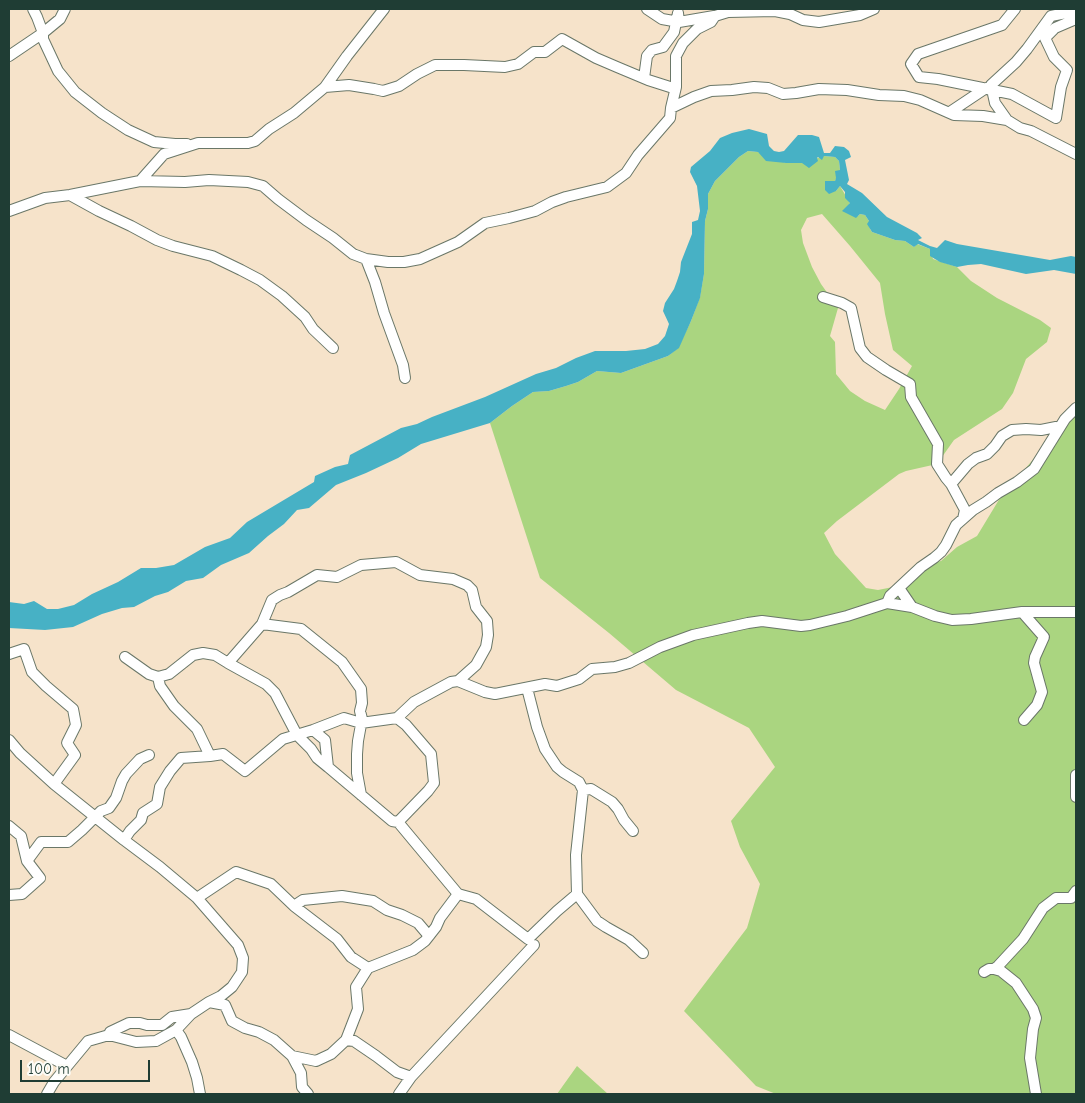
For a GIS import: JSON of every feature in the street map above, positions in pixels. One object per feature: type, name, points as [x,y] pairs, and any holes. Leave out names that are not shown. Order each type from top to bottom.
[{"type":"street","points":[[33,9],[58,71],[75,92],[128,130],[154,142],[176,144],[248,143],[255,141],[269,129],[294,113],[325,87],[384,9]]},
{"type":"street","points":[[9,56],[60,19],[65,9]]},
{"type":"street","points":[[647,9],[662,20],[680,22],[728,12],[775,11],[790,14],[803,20],[819,22],[860,15],[874,9]]},
{"type":"street","points":[[1015,9],[1002,25],[918,54],[911,64],[918,77],[1012,94],[1056,118],[1066,70],[1054,57],[1045,38],[1056,28],[1076,19]]},
{"type":"street","points":[[950,112],[991,85],[1016,62],[1051,16],[1066,14],[1076,9]]},
{"type":"street","points":[[644,78],[647,56],[652,50],[663,48],[674,32],[678,13],[680,22]]},
{"type":"street","points":[[9,211],[45,198],[140,181],[184,182],[209,180],[259,184],[353,254],[366,259],[388,262],[420,259],[458,242],[485,222],[535,211],[566,197],[607,186],[626,173],[638,155],[670,118],[676,87],[676,56],[684,43],[697,29],[711,22],[715,16]]},
{"type":"street","points":[[325,87],[349,85],[383,91],[399,86],[435,65],[505,67],[518,64],[534,52],[545,52],[562,39],[596,58],[644,78],[670,87],[676,87]]},
{"type":"street","points":[[991,85],[995,103],[1007,120]]},
{"type":"street","points":[[671,108],[711,90],[754,87],[768,88],[783,94],[820,89],[904,96],[920,100],[954,115],[983,116],[1007,120],[1076,154]]},
{"type":"street","points":[[140,181],[164,154],[198,143]]},
{"type":"street","points":[[70,195],[158,240],[212,256],[260,280],[282,296],[305,317],[313,329],[333,348]]},
{"type":"street","points":[[366,259],[403,365],[405,378]]},
{"type":"street","points":[[823,297],[851,308],[860,348],[867,357],[910,384],[911,397],[938,444],[937,464],[966,510],[963,519]]},
{"type":"street","points":[[886,603],[890,596],[920,567],[941,552],[956,526],[963,519],[973,510],[1034,469],[1065,419],[1076,408]]},
{"type":"street","points":[[951,484],[968,464],[986,454],[1002,436],[1012,430],[1041,430],[1056,427]]},
{"type":"street","points":[[228,663],[262,624],[272,600],[318,575],[337,577],[361,565],[396,562],[420,575],[454,579],[467,585],[472,590],[476,608],[487,621],[488,635],[486,646],[476,665],[458,681]]},
{"type":"street","points":[[899,588],[912,607]]},
{"type":"street","points":[[124,840],[141,820],[142,813],[157,804],[160,786],[170,770],[181,758],[222,754],[245,771],[284,740],[344,718],[361,723],[397,718],[414,702],[451,682],[458,681],[495,694],[545,684],[557,686],[579,679],[592,669],[615,667],[629,663],[660,647],[693,635],[762,621],[801,626],[810,625],[847,616],[886,603],[912,607],[952,620],[1022,612],[1076,612]]},
{"type":"street","points":[[1022,612],[1044,637],[1034,664],[1042,692],[1037,705],[1024,720]]},
{"type":"street","points":[[262,624],[301,628],[342,662],[361,689],[362,702],[360,711],[362,719],[357,754],[357,773],[361,795]]},
{"type":"street","points":[[9,654],[24,649],[32,672],[74,709],[76,725],[67,743],[75,755],[54,784]]},
{"type":"street","points":[[125,657],[149,674],[158,677],[169,674],[193,655],[203,653],[215,655],[266,684],[275,693],[297,735],[317,758],[392,821],[398,822],[458,894],[476,899],[528,939],[577,894]]},
{"type":"street","points":[[158,677],[160,686],[174,706],[197,729],[210,756]]},
{"type":"street","points":[[526,688],[536,727],[546,749],[557,767],[579,782],[583,790],[576,855],[577,894],[597,920],[632,942],[642,953]]},
{"type":"street","points":[[397,718],[406,725],[431,754],[434,782],[428,791],[398,822]]},
{"type":"street","points":[[314,730],[325,740],[328,767]]},
{"type":"street","points":[[9,740],[20,753],[54,784],[197,898],[238,945],[243,958],[242,972],[232,987],[222,996],[191,1014],[176,1030],[156,1041],[136,1042],[109,1035],[88,1040],[54,1082],[47,1094]]},
{"type":"street","points":[[27,861],[40,842],[68,842],[101,811],[109,808],[116,798],[126,774],[140,759],[148,755]]},
{"type":"street","points":[[1076,775],[1076,797]]},
{"type":"street","points":[[583,790],[591,789],[612,802],[633,831]]},
{"type":"street","points":[[9,826],[21,836],[27,861],[40,878],[22,894],[9,895]]},
{"type":"street","points":[[197,898],[236,872],[271,884],[294,906],[337,939],[351,957],[368,968]]},
{"type":"street","points":[[994,969],[1023,939],[1043,908],[1056,898],[1071,898],[1076,891]]},
{"type":"street","points":[[292,1056],[316,1061],[331,1054],[346,1040],[358,1009],[356,987],[368,968],[413,950],[424,941],[436,927],[440,918],[458,894]]},
{"type":"street","points":[[294,906],[303,900],[342,896],[373,901],[387,910],[418,923],[429,936]]},
{"type":"street","points":[[399,1094],[411,1077],[534,945]]},
{"type":"street","points":[[984,972],[989,969],[1002,971],[1016,983],[1033,1009],[1036,1018],[1030,1058],[1036,1094]]},
{"type":"street","points":[[209,1002],[225,1005],[232,1021],[274,1040],[292,1056],[301,1073],[302,1087],[308,1094]]},
{"type":"street","points":[[109,1035],[110,1032],[129,1023],[162,1025],[172,1017],[191,1014]]},
{"type":"street","points":[[176,1030],[192,1062],[200,1094]]},
{"type":"street","points":[[9,1035],[67,1066]]},
{"type":"street","points":[[346,1040],[354,1041],[397,1072],[411,1077]]},
{"type":"green space","points":[[748,151],[758,152],[786,163],[802,163],[824,156],[835,157],[839,161],[840,170],[835,181],[836,191],[840,186],[850,203],[848,206],[858,216],[860,214],[865,215],[872,232],[895,240],[905,241],[914,247],[917,244],[930,249],[933,259],[957,267],[971,281],[997,298],[1040,320],[1051,328],[1047,342],[1026,359],[1013,393],[1002,409],[954,440],[937,464],[899,474],[824,533],[835,554],[866,588],[878,590],[898,586],[934,562],[941,561],[957,547],[977,536],[1000,498],[1043,448],[1076,401],[1076,1094],[776,1094],[756,1086],[684,1011],[747,928],[760,884],[740,847],[731,821],[775,767],[749,728],[676,690],[540,578],[490,423],[533,392],[549,391],[566,386],[578,382],[597,371],[621,373],[668,356],[678,348],[700,297],[704,274],[705,221],[708,209],[708,194],[715,181],[739,157]],"holes":[[[822,214],[880,283],[893,350],[912,366],[885,410],[865,401],[850,391],[836,374],[835,342],[830,336],[838,308],[821,284],[812,267],[803,243],[801,230],[807,218]]]},
{"type":"green space","points":[[577,1066],[608,1094],[557,1094]]},
{"type":"water","points":[[749,129],[767,134],[769,146],[774,151],[779,152],[784,151],[798,135],[819,137],[824,153],[830,153],[835,146],[844,147],[849,151],[851,157],[845,160],[849,180],[847,184],[862,193],[887,217],[917,233],[922,238],[918,240],[930,246],[937,248],[945,240],[957,244],[1050,260],[1071,256],[1076,257],[1076,274],[1054,270],[1026,274],[981,264],[957,267],[940,262],[930,256],[930,249],[918,244],[914,247],[905,241],[895,240],[872,232],[867,224],[869,221],[865,215],[860,214],[856,218],[842,211],[850,203],[845,198],[845,192],[840,186],[836,191],[829,194],[825,190],[825,181],[835,181],[835,171],[840,170],[839,161],[835,157],[824,156],[822,160],[818,157],[818,161],[809,168],[802,163],[766,161],[758,152],[748,151],[739,157],[715,181],[708,194],[708,209],[705,221],[704,274],[700,298],[679,348],[668,356],[621,373],[597,371],[578,382],[566,386],[549,391],[533,392],[490,423],[421,444],[398,458],[336,485],[309,508],[297,510],[284,524],[249,553],[221,565],[203,578],[186,581],[168,592],[155,596],[134,607],[122,608],[102,614],[73,627],[45,630],[9,628],[9,602],[24,604],[34,601],[47,609],[58,609],[74,605],[141,568],[174,565],[205,547],[230,538],[247,522],[314,482],[315,476],[335,467],[348,464],[350,455],[401,428],[417,424],[595,351],[645,349],[658,344],[665,336],[669,324],[663,311],[665,303],[674,289],[680,272],[681,262],[692,234],[692,222],[698,220],[700,211],[697,186],[690,172],[691,167],[710,151],[720,138]]}]
